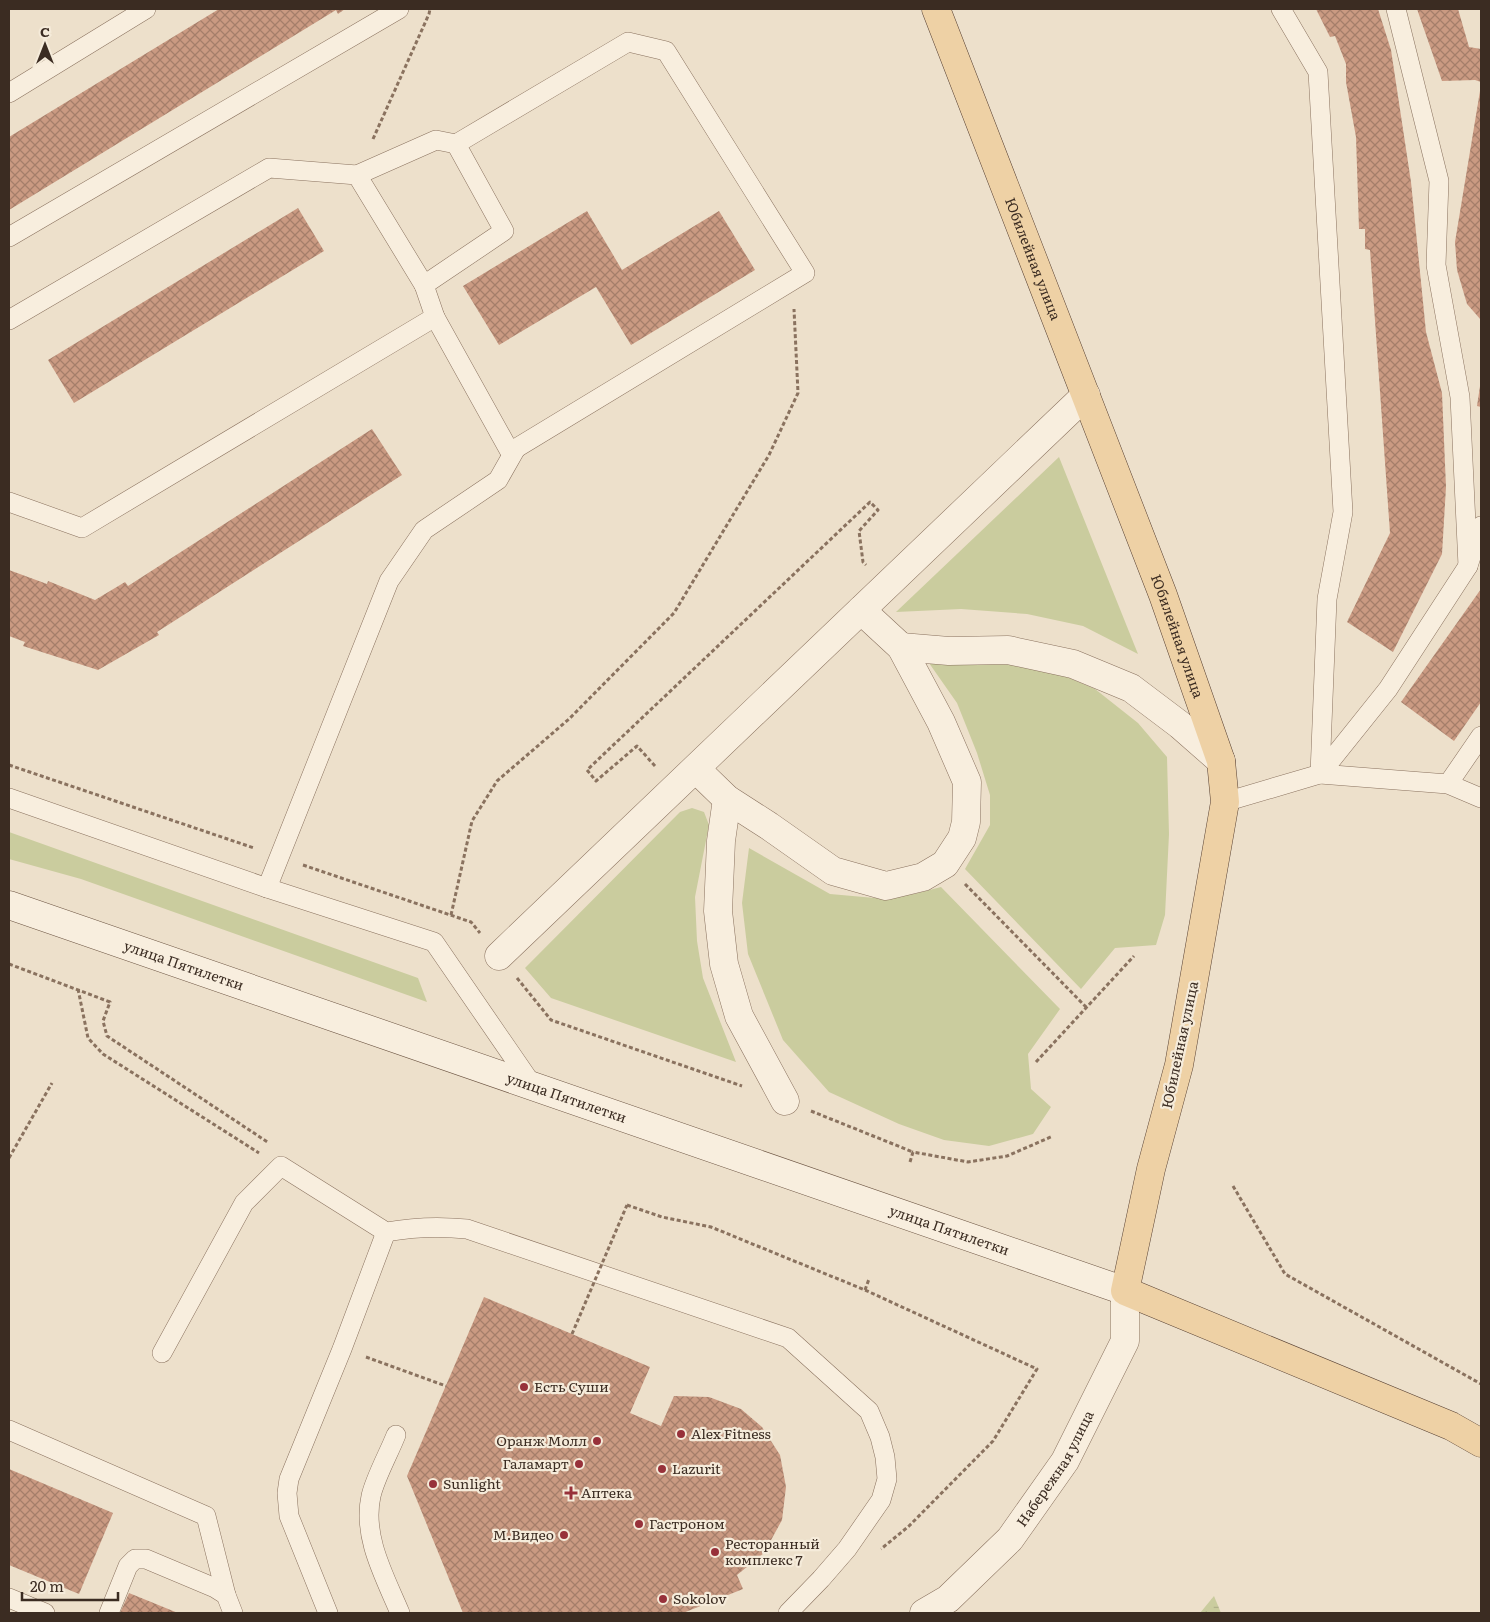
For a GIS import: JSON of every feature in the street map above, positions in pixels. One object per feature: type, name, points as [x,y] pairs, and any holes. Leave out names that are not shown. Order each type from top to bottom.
[{"type":"main road","name":"Юбилейная улица","points":[[936,9],[1163,595],[1221,761],[1225,802],[1179,1066],[1151,1169],[1125,1291]]},
{"type":"main road","points":[[1125,1291],[1451,1426],[1481,1443]]},
{"type":"street","points":[[499,956],[1086,394]]},
{"type":"street","points":[[696,769],[727,800],[769,826],[833,871],[886,886],[923,877],[945,864],[962,838],[966,822],[967,782],[941,722],[900,647],[861,610]]},
{"type":"street","points":[[900,647],[950,652],[1008,650],[1073,664],[1131,688],[1221,761]]},
{"type":"street","points":[[727,800],[721,841],[718,911],[724,964],[739,1016],[785,1101]]},
{"type":"street","name":"улица Пятилетки","points":[[9,905],[1125,1291]]},
{"type":"street","name":"Набережная улица","points":[[924,1613],[948,1598],[1010,1539],[1065,1461],[1125,1341],[1125,1291]]},
{"type":"lane","points":[[9,93],[146,9]]},
{"type":"lane","points":[[9,237],[399,9]]},
{"type":"lane","points":[[1281,9],[1318,72],[1342,492],[1343,512],[1327,599],[1320,774]]},
{"type":"lane","points":[[1396,9],[1439,181],[1436,265],[1460,397],[1468,566]]},
{"type":"lane","points":[[9,320],[269,168],[357,175],[436,140],[456,144],[628,42],[666,51],[805,273],[510,452],[435,317],[424,285],[357,175]]},
{"type":"lane","points":[[424,285],[504,231],[456,144]]},
{"type":"lane","points":[[9,502],[82,528],[435,317]]},
{"type":"lane","points":[[267,888],[389,581],[424,530],[498,480],[515,450]]},
{"type":"lane","points":[[1320,774],[1388,689],[1468,566],[1481,526]]},
{"type":"lane","points":[[1448,784],[1481,736]]},
{"type":"lane","points":[[1225,802],[1320,774],[1448,784],[1481,798]]},
{"type":"lane","points":[[9,798],[267,888],[434,942],[533,1086]]},
{"type":"lane","points":[[162,1354],[244,1203],[281,1166],[386,1232],[439,1226],[467,1229],[788,1338],[869,1411],[880,1437],[885,1458],[887,1480],[881,1500],[847,1549],[793,1611]]},
{"type":"lane","points":[[328,1613],[289,1516],[287,1493],[289,1479],[342,1349],[386,1232]]},
{"type":"lane","points":[[9,1430],[206,1516],[226,1595],[233,1613]]},
{"type":"lane","points":[[396,1436],[372,1494],[369,1513],[374,1550],[400,1613]]},
{"type":"lane","points":[[109,1613],[128,1566],[135,1559],[146,1559],[215,1588],[226,1595]]},
{"type":"lane","points":[[9,1598],[45,1613]]},
{"type":"path","points":[[357,175],[430,9]]},
{"type":"path","points":[[451,915],[472,822],[497,781],[569,719],[674,613],[769,455],[798,394],[792,281]]},
{"type":"path","points":[[653,764],[637,746],[596,781],[587,770],[870,502],[878,510],[859,531],[862,562]]},
{"type":"path","points":[[945,864],[1086,1008]]},
{"type":"path","points":[[1036,1062],[1134,956]]},
{"type":"path","points":[[9,964],[110,1002],[103,1021],[106,1036],[273,1145]]},
{"type":"path","points":[[78,989],[88,1038],[103,1054],[281,1166]]},
{"type":"path","points":[[9,1158],[52,1083]]},
{"type":"path","points":[[910,1162],[913,1152],[968,1162],[1008,1156],[1053,1136]]},
{"type":"path","points":[[1233,1186],[1285,1274],[1481,1384]]},
{"type":"path","points":[[572,1334],[627,1205],[662,1217],[711,1227],[865,1290],[1037,1369],[993,1441],[909,1526],[880,1551]]},
{"type":"path","points":[[865,1290],[868,1279]]},
{"type":"path","points":[[342,1349],[446,1386]]},
{"type":"green space","points":[[1059,457],[1138,654],[1083,626],[1027,614],[961,609],[896,612]]},
{"type":"green space","points":[[994,660],[1048,669],[1095,689],[1138,723],[1167,757],[1169,834],[1165,915],[1156,945],[1115,948],[1081,989],[965,869],[990,825],[990,795],[977,753],[957,703],[929,663]]},
{"type":"green space","points":[[692,808],[704,812],[709,825],[695,897],[697,941],[703,978],[736,1062],[551,998],[525,968],[680,812]]},
{"type":"green space","points":[[9,832],[418,978],[427,1002],[81,879],[9,859]]},
{"type":"green space","points":[[749,848],[830,894],[875,898],[914,894],[941,887],[1060,1009],[1028,1054],[1031,1089],[1051,1107],[1033,1134],[989,1146],[944,1140],[899,1124],[829,1092],[783,1040],[748,954],[742,903]]},
{"type":"green space","points":[[1214,1596],[1221,1613],[1200,1613]]},
{"type":"building","points":[[219,9],[345,9],[338,14],[336,10],[9,210],[9,137]]},
{"type":"building","points":[[1316,9],[1378,9],[1391,50],[1411,182],[1426,332],[1442,393],[1446,487],[1442,554],[1393,652],[1347,622],[1390,533],[1370,250],[1365,249],[1365,229],[1359,229],[1356,137],[1346,82],[1346,64],[1335,36],[1330,37]]},
{"type":"building","points":[[1417,9],[1458,9],[1469,47],[1481,49],[1481,82],[1475,80],[1442,81]]},
{"type":"building","points":[[1480,91],[1481,320],[1467,304],[1457,270],[1455,242]]},
{"type":"building","points":[[298,208],[324,251],[74,403],[48,360]]},
{"type":"building","points":[[587,211],[622,270],[719,211],[755,270],[631,345],[596,287],[499,345],[463,286]]},
{"type":"building","points":[[1481,386],[1481,407],[1477,406]]},
{"type":"building","points":[[372,429],[402,475],[157,632],[159,635],[98,670],[23,646],[25,642],[9,636],[9,570],[47,584],[48,581],[95,600],[125,582],[128,586]]},
{"type":"building","points":[[1481,589],[1481,702],[1454,741],[1401,702]]},
{"type":"building","name":"Оранж Молл","points":[[484,1297],[650,1367],[630,1413],[661,1426],[674,1396],[709,1397],[741,1409],[762,1427],[780,1455],[786,1487],[782,1520],[764,1553],[737,1575],[743,1589],[683,1613],[463,1613],[407,1476]]},
{"type":"building","points":[[9,1469],[113,1513],[79,1594],[9,1565]]},
{"type":"building","points":[[129,1593],[178,1613],[120,1613]]},
{"type":"place","name":"Есть Суши","points":[[524,1387]]},
{"type":"place","name":"Alex Fitness","points":[[681,1434]]},
{"type":"place","name":"Оранж Молл","points":[[597,1441]]},
{"type":"place","name":"Галамарт","points":[[579,1464]]},
{"type":"place","name":"Lazurit","points":[[662,1469]]},
{"type":"place","name":"Sunlight","points":[[433,1484]]},
{"type":"place","name":"Аптека","points":[[571,1493]]},
{"type":"place","name":"Гастроном","points":[[639,1524]]},
{"type":"place","name":"М.Видео","points":[[564,1535]]},
{"type":"place","name":"Ресторанный комплекс 7","points":[[715,1552]]},
{"type":"place","name":"Sokolov","points":[[663,1599]]}]
